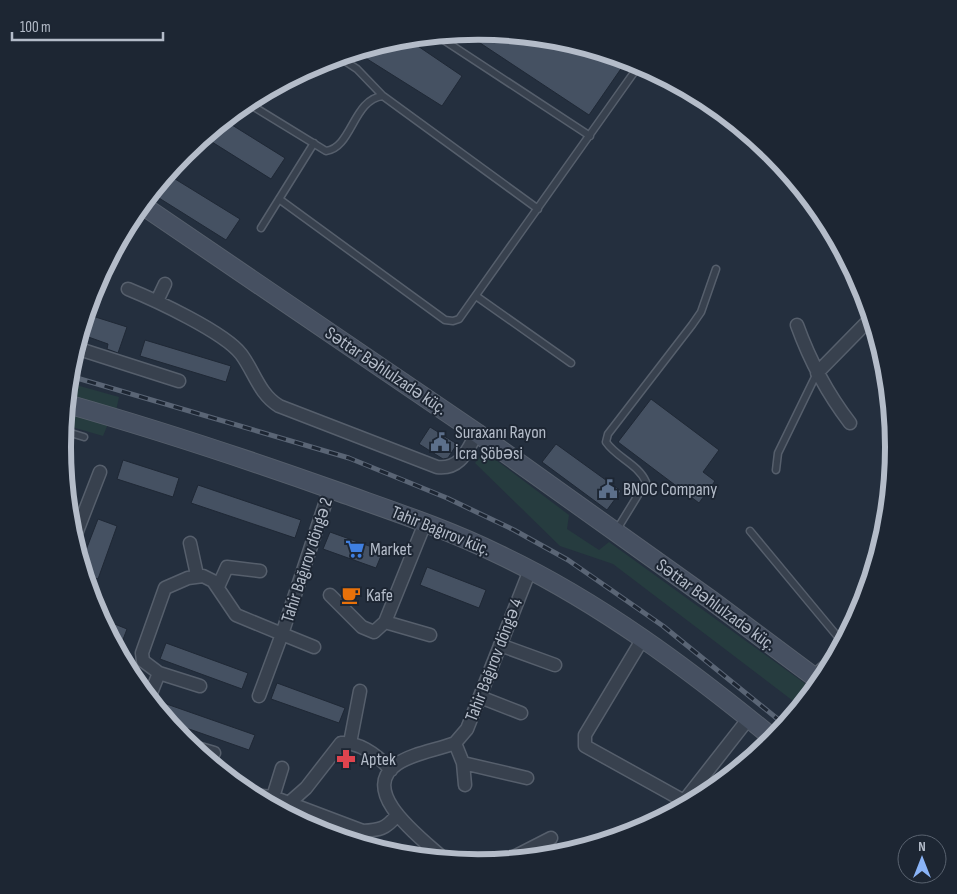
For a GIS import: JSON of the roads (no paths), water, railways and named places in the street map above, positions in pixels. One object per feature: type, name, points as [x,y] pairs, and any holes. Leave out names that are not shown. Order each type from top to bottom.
[{"type":"main road","name":"Səttar Bəhlulzadə küç.","points":[[148,209],[477,433],[710,600],[814,677]]},
{"type":"main road","name":"Tahir Bağırov küç.","points":[[74,406],[197,442],[425,523],[497,553],[591,605],[711,688],[767,733]]},
{"type":"street","points":[[157,301],[165,284]]},
{"type":"street","points":[[128,290],[157,301],[229,342],[241,353],[269,399],[279,406],[446,468],[462,460],[477,433]]},
{"type":"street","points":[[817,373],[866,324]]},
{"type":"street","points":[[797,326],[817,373],[833,401],[850,423]]},
{"type":"street","points":[[83,350],[178,380]]},
{"type":"street","points":[[79,526],[100,472]]},
{"type":"street","name":"Tahir Bağırov döngə 2","points":[[197,575],[213,581],[236,615],[282,634],[330,489]]},
{"type":"street","points":[[330,595],[368,631],[374,632],[384,622],[425,523]]},
{"type":"street","points":[[190,543],[197,575],[171,584],[161,594],[142,653],[144,661],[159,673],[200,686]]},
{"type":"street","points":[[218,587],[227,568],[260,571]]},
{"type":"street","name":"Tahir Bağırov döngə 4","points":[[455,743],[467,730],[530,570]]},
{"type":"street","points":[[384,622],[430,635]]},
{"type":"street","points":[[259,696],[282,634],[314,647]]},
{"type":"street","points":[[642,640],[584,741],[585,746],[675,803]]},
{"type":"street","points":[[500,646],[555,665]]},
{"type":"street","points":[[152,690],[159,673]]},
{"type":"street","points":[[350,743],[360,691]]},
{"type":"street","points":[[480,697],[521,713]]},
{"type":"street","points":[[689,795],[749,718]]},
{"type":"street","points":[[286,805],[306,788],[341,743],[350,743],[378,756],[391,770]]},
{"type":"street","points":[[436,852],[396,816],[390,808],[386,794],[386,781],[391,770],[405,760],[455,743],[463,763],[465,785]]},
{"type":"street","points":[[208,751],[214,753]]},
{"type":"street","points":[[463,763],[527,778]]},
{"type":"street","points":[[278,801],[273,797],[282,768]]},
{"type":"street","points":[[291,808],[363,831],[388,827],[396,816]]},
{"type":"street","points":[[525,852],[551,838]]},
{"type":"lane","points":[[446,41],[590,136]]},
{"type":"lane","points":[[347,62],[357,69],[383,96],[538,208]]},
{"type":"lane","points":[[279,199],[445,320],[453,321],[460,319],[635,71]]},
{"type":"lane","points":[[255,107],[326,151],[333,150],[367,102],[376,97],[383,96]]},
{"type":"lane","points":[[261,228],[314,143]]},
{"type":"lane","points":[[615,532],[646,482],[643,474],[610,448],[606,442],[608,434],[692,325],[700,312],[716,269]]},
{"type":"lane","points":[[476,296],[571,363]]},
{"type":"lane","points":[[776,470],[778,453],[817,373]]},
{"type":"lane","points":[[71,434],[84,437]]},
{"type":"lane","points":[[750,531],[838,638]]},
{"type":"railway","points":[[77,378],[349,458],[447,498],[514,530],[568,560],[663,626],[779,720]]},
{"type":"place","name":"Suraxanı Rayon İcra Şöbəsi","points":[[440,442]]},
{"type":"place","name":"BNOC Company","points":[[608,489]]},
{"type":"place","name":"Market","points":[[355,549]]},
{"type":"place","name":"Kafe","points":[[351,595]]},
{"type":"place","name":"Aptek","points":[[346,759]]}]
